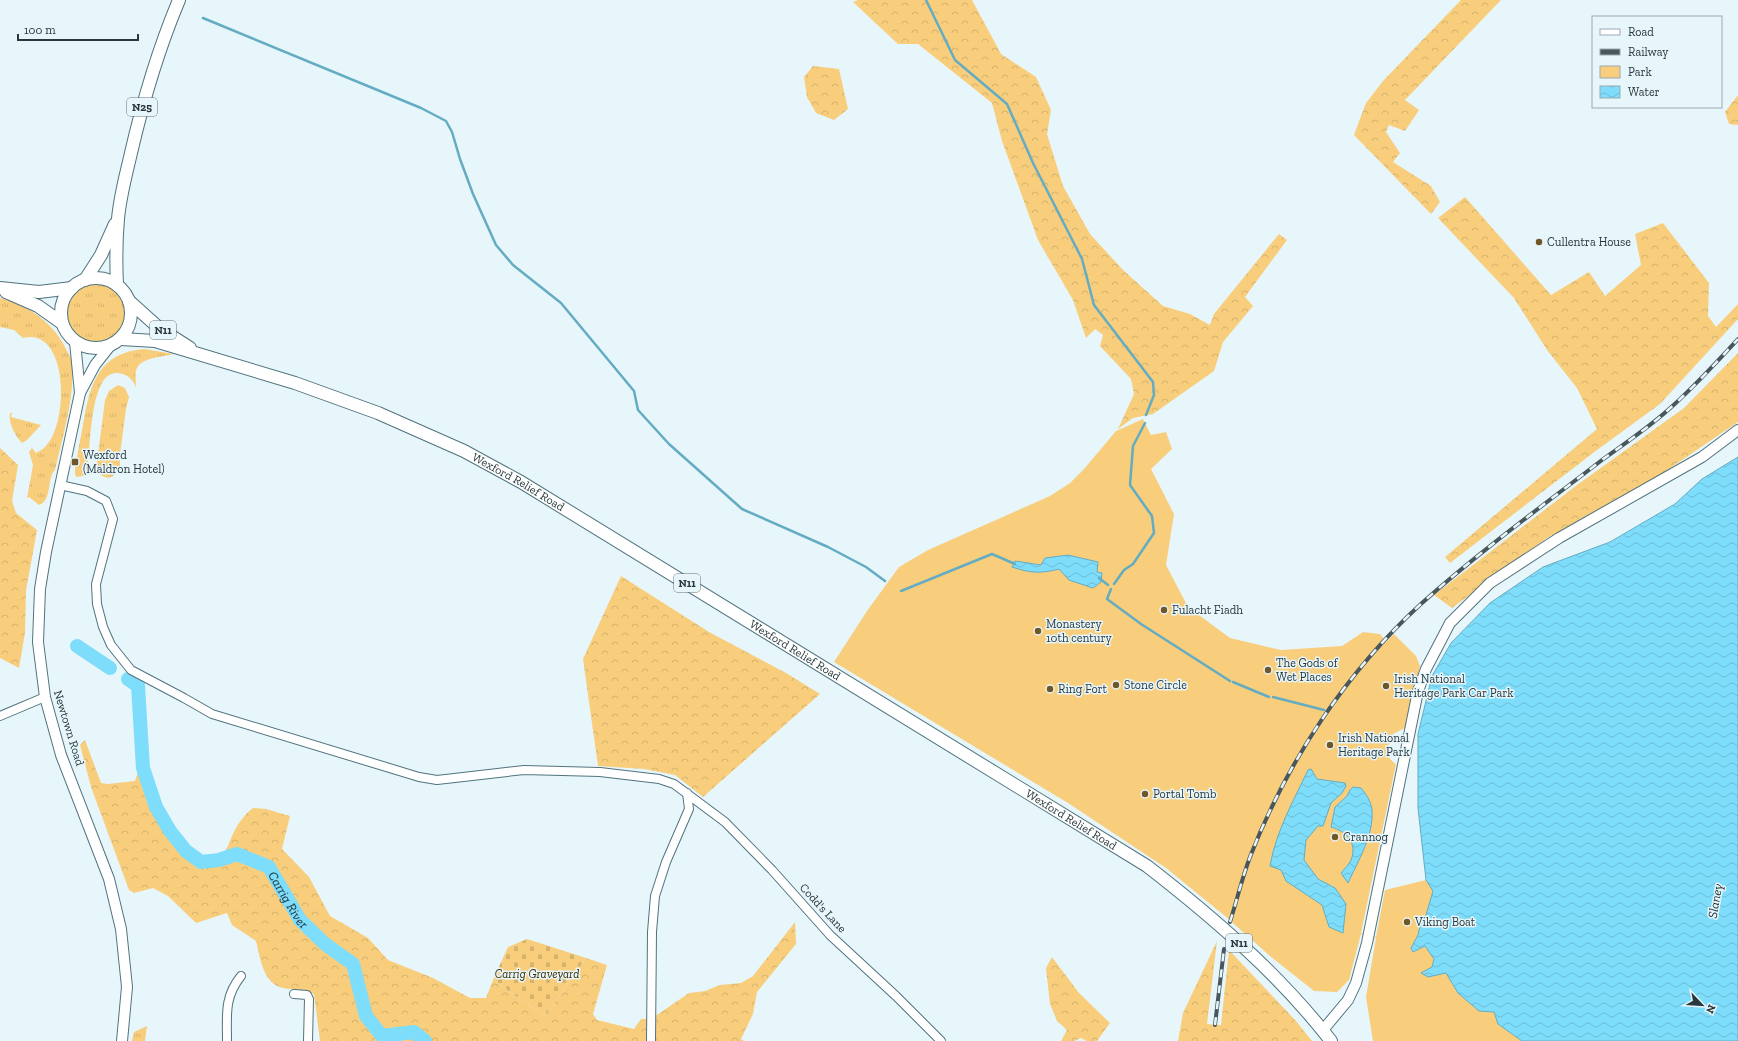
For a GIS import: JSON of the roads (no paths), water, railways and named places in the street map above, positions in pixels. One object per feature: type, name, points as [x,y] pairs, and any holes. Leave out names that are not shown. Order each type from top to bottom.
[{"type":"highway","name":"N25","points":[[117,285],[116,255],[118,218],[123,189],[143,104],[156,60],[179,0]]},
{"type":"highway","name":"N25","points":[[0,288],[39,292],[72,288],[86,280],[101,255],[118,218]]},
{"type":"highway","points":[[75,342],[90,348],[98,349],[110,346],[121,339],[131,321],[129,301],[124,292],[117,285],[102,279],[86,280]]},
{"type":"highway","name":"N25","points":[[0,288],[38,306],[62,323],[69,336],[75,342]]},
{"type":"highway","points":[[62,323],[61,312],[63,301],[72,288]]},
{"type":"highway","name":"Wexford Relief Road","points":[[129,301],[159,328],[201,355]]},
{"type":"highway","name":"Wexford Relief Road","points":[[121,339],[155,341],[295,383],[378,413],[464,451],[521,482],[1147,866],[1198,906],[1257,958],[1332,1041]]},
{"type":"main road","name":"Newtown Road","points":[[75,342],[80,394]]},
{"type":"main road","name":"Newtown Road","points":[[110,346],[95,365],[80,394],[60,485],[40,589],[38,642],[45,697],[62,755],[109,879],[121,928],[127,987],[122,1041]]},
{"type":"main road","points":[[1322,1030],[1348,1000],[1356,983],[1367,943],[1418,691],[1426,669],[1450,623],[1490,583],[1559,538],[1702,456],[1738,430]]},
{"type":"street","name":"Codd's Lane","points":[[60,485],[87,491],[106,501],[113,519],[96,584],[97,604],[103,627],[111,645],[132,670],[212,714],[418,777],[437,780],[524,770],[600,772],[659,779],[674,784],[725,822],[772,870],[830,935],[896,996],[941,1041]]},
{"type":"street","points":[[0,716],[45,697]]},
{"type":"street","points":[[651,1041],[652,932],[655,896],[666,862],[689,809],[687,793]]},
{"type":"street","points":[[227,1041],[229,995],[234,984],[241,976]]},
{"type":"street","points":[[294,994],[307,996],[309,999],[308,1041]]},
{"type":"water","name":"Slaney","points":[[1738,457],[1738,1041],[1522,1041],[1498,1024],[1494,1012],[1479,1011],[1458,993],[1446,973],[1428,977],[1421,973],[1432,967],[1434,959],[1425,946],[1413,952],[1411,948],[1418,935],[1421,922],[1426,915],[1433,891],[1426,880],[1418,808],[1418,734],[1432,676],[1451,643],[1490,603],[1543,567],[1610,542],[1675,504],[1702,479]]},
{"type":"water","points":[[1068,555],[1098,562],[1097,572],[1102,573],[1101,582],[1093,588],[1069,580],[1059,569],[1046,572],[1035,572],[1024,571],[1012,567],[1015,561],[1041,565],[1045,558]]},
{"type":"water","points":[[1311,769],[1317,779],[1345,783],[1346,786],[1342,793],[1331,803],[1323,826],[1318,826],[1306,840],[1304,860],[1318,879],[1335,888],[1346,904],[1343,933],[1329,927],[1322,905],[1286,881],[1281,870],[1270,866],[1276,841],[1286,817],[1308,770]]},
{"type":"water","points":[[1353,787],[1361,788],[1368,798],[1371,804],[1372,819],[1368,838],[1348,883],[1341,873],[1351,860],[1353,854],[1352,843],[1341,831],[1331,827],[1335,807],[1347,796]]},
{"type":"waterway","points":[[926,0],[955,60],[1007,104],[1033,163],[1082,259],[1094,305],[1153,382],[1154,395],[1146,415]]},
{"type":"waterway","points":[[203,18],[421,108],[446,121],[452,132],[473,194],[496,245],[513,265],[561,303],[634,391],[638,410],[669,444],[742,509],[828,547],[866,567],[885,581]]},
{"type":"waterway","points":[[1114,584],[1124,570],[1133,564],[1154,533],[1152,516],[1130,485],[1133,446],[1145,423]]},
{"type":"waterway","points":[[901,591],[992,554],[1015,564]]},
{"type":"waterway","points":[[1099,578],[1108,585]]},
{"type":"waterway","points":[[1111,589],[1107,599],[1141,624],[1230,681]]},
{"type":"waterway","name":"Carrig River","points":[[77,646],[110,668]]},
{"type":"waterway","name":"Carrig River","points":[[128,679],[138,686],[143,768],[156,807],[170,831],[186,851],[201,862],[219,860],[237,854],[269,867],[300,920],[325,944],[353,964],[366,1016],[382,1036],[414,1032],[425,1041]]},
{"type":"waterway","points":[[1233,682],[1269,697]]},
{"type":"waterway","points":[[1273,697],[1324,710]]},
{"type":"railway","points":[[1230,922],[1250,857],[1282,787],[1321,720],[1368,658],[1394,630],[1444,584],[1533,512],[1660,417],[1677,402],[1738,339]]},
{"type":"railway","points":[[1215,1025],[1224,949]]},
{"type":"place","name":"Cullentra House","points":[[1539,242]]},
{"type":"place","name":"Wexford (Maldron Hotel)","points":[[75,462]]},
{"type":"place","name":"Fulacht Fiadh","points":[[1164,610]]},
{"type":"place","name":"Monastery 10th century","points":[[1038,631]]},
{"type":"place","name":"The Gods of Wet Places","points":[[1268,670]]},
{"type":"place","name":"Stone Circle","points":[[1116,685]]},
{"type":"place","name":"Irish National Heritage Park Car Park","points":[[1386,686]]},
{"type":"place","name":"Ring Fort","points":[[1050,689]]},
{"type":"place","name":"Irish National Heritage Park","points":[[1330,745]]},
{"type":"place","name":"Portal Tomb","points":[[1145,794]]},
{"type":"place","name":"Crannog","points":[[1335,837]]},
{"type":"place","name":"Viking Boat","points":[[1407,922]]},
{"type":"park label","name":"Carrig Graveyard","points":[[537,974]]}]
